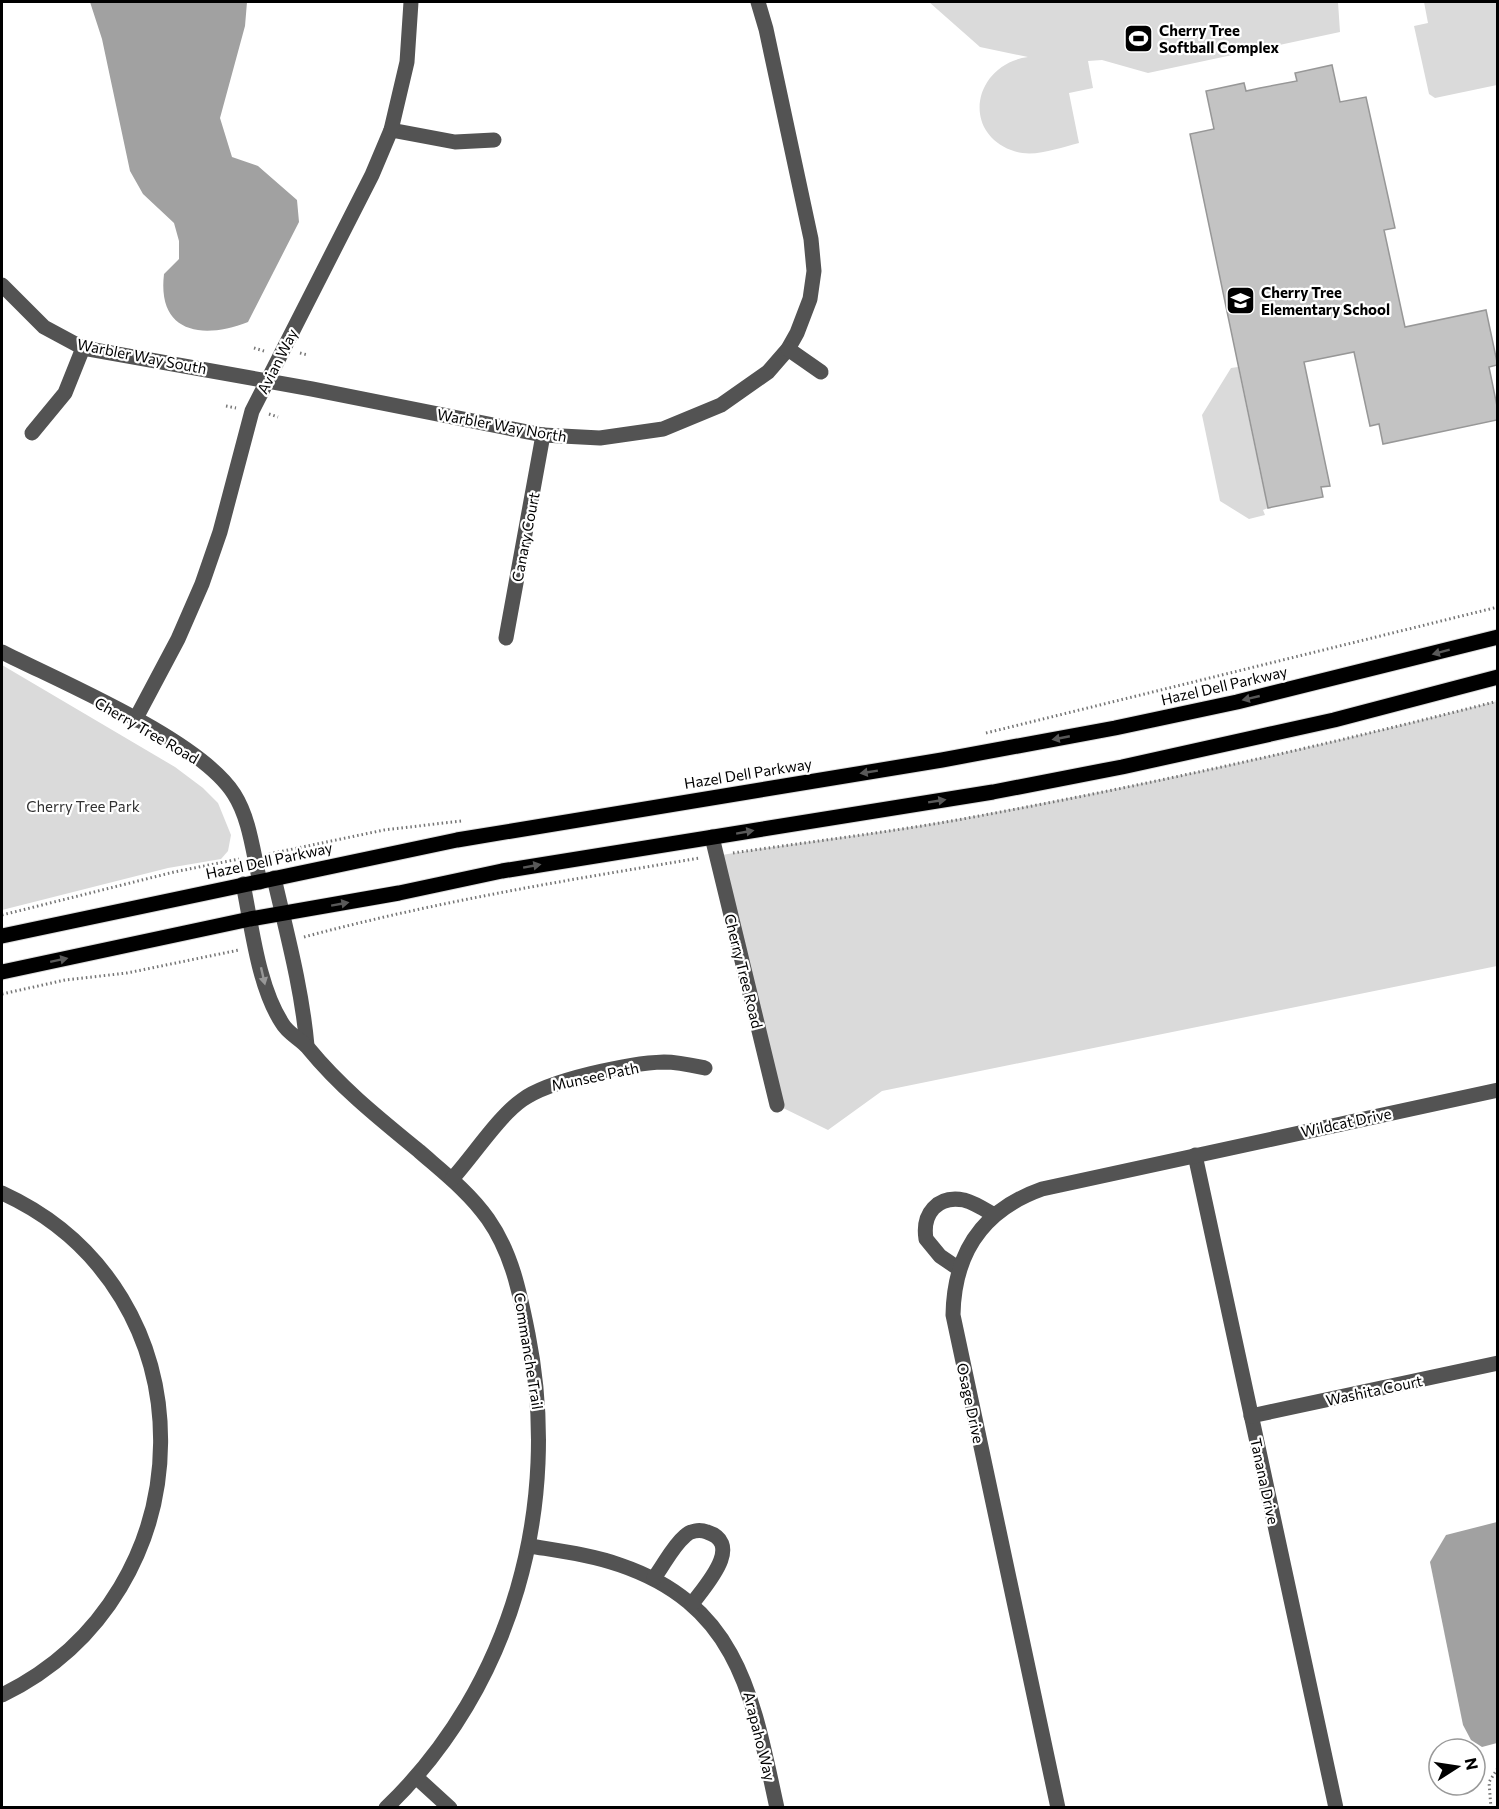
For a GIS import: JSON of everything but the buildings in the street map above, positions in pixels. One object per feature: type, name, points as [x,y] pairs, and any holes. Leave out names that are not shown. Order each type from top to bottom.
[{"type":"main road","name":"Hazel Dell Parkway","points":[[2,936],[243,884],[564,821],[1016,747],[1237,702],[1497,638]]},
{"type":"main road","points":[[2,972],[250,919],[513,870],[993,792],[1122,767],[1334,720],[1497,678]]},
{"type":"street","name":"Avian Way","points":[[135,720],[178,639],[202,584],[220,532],[252,411],[372,175],[391,130],[406,62],[411,2]]},
{"type":"street","name":"Warbler Way North","points":[[266,381],[543,435],[600,438],[663,429],[693,418],[746,389],[768,372],[788,349],[806,314],[812,285],[813,256],[766,29],[758,2]]},
{"type":"street","points":[[391,130],[455,142],[494,140]]},
{"type":"street","name":"Warbler Way South","points":[[2,285],[44,327],[83,348],[266,381]]},
{"type":"street","points":[[32,433],[65,393],[83,348]]},
{"type":"street","points":[[788,349],[821,372]]},
{"type":"street","name":"Canary Court","points":[[506,638],[543,435]]},
{"type":"street","name":"Cherry Tree Road","points":[[2,652],[135,720],[182,747],[212,769],[234,794],[267,880],[283,914]]},
{"type":"street","name":"Cherry Tree Road","points":[[712,837],[777,1105]]},
{"type":"street","name":"Commanche Trail","points":[[243,884],[270,998],[283,1026],[307,1046],[347,1091],[452,1179],[481,1210],[495,1230],[513,1270],[522,1304],[536,1382],[540,1434],[538,1481],[530,1546],[510,1612],[492,1660],[447,1738],[416,1778],[386,1808]]},
{"type":"street","points":[[283,914],[302,1001],[307,1046]]},
{"type":"street","name":"Munsee Path","points":[[452,1179],[521,1100],[542,1088],[594,1074],[661,1062],[682,1063],[705,1068]]},
{"type":"street","name":"Wildcat Drive","points":[[1195,1155],[1497,1090]]},
{"type":"street","name":"Osage Drive","points":[[1058,1808],[956,1334],[953,1299],[959,1269],[970,1244],[994,1215],[1013,1201],[1042,1189],[1195,1155]]},
{"type":"street","name":"Tanana Drive","points":[[1195,1155],[1336,1808]]},
{"type":"street","points":[[2,1193],[33,1210],[74,1242],[119,1296],[135,1325],[151,1369],[161,1433],[160,1468],[147,1532],[114,1600],[91,1628],[64,1655],[35,1676],[2,1695]]},
{"type":"street","points":[[959,1269],[940,1256],[926,1239],[924,1221],[927,1216],[935,1206],[950,1199],[972,1203],[994,1215]]},
{"type":"street","name":"Washita Court","points":[[1251,1416],[1497,1363]]},
{"type":"street","points":[[654,1578],[685,1536],[698,1531],[712,1534],[722,1546],[722,1560],[692,1604]]},
{"type":"street","name":"Arapaho Way","points":[[530,1546],[618,1564],[654,1578],[692,1604],[724,1643],[742,1673],[754,1705],[777,1808]]},
{"type":"street","points":[[416,1778],[450,1808]]},
{"type":"path","points":[[1074,711],[1497,607]]},
{"type":"path","points":[[2,915],[221,863]]},
{"type":"path","points":[[2,993],[64,980],[127,973],[233,951]]},
{"type":"path","points":[[1491,1808],[1489,1782],[1497,1768]]},
{"type":"green space","name":"Cherry Tree Softball Complex","points":[[929,2],[1338,2],[1340,32],[1148,73],[1102,60],[1088,61],[1093,88],[1069,93],[1079,143],[1045,152],[1028,153],[1011,150],[995,141],[985,128],[980,114],[980,99],[986,84],[996,72],[1010,62],[1028,57],[980,47]]},
{"type":"green space","points":[[1424,2],[1497,2],[1497,85],[1435,98],[1429,94],[1414,26],[1428,23]]},
{"type":"green space","points":[[1238,367],[1256,453],[1265,451],[1267,462],[1258,464],[1268,508],[1263,510],[1265,515],[1249,519],[1220,501],[1202,415],[1231,368]]},
{"type":"green space","name":"Cherry Tree Park","points":[[2,665],[175,767],[203,788],[218,803],[231,835],[228,851],[221,859],[168,868],[2,910]]},
{"type":"green space","points":[[1497,701],[1497,966],[882,1091],[828,1130],[777,1105],[716,856],[928,824],[1094,793],[1296,750]]},
{"type":"shaded area","points":[[90,2],[247,2],[245,26],[220,118],[232,157],[258,166],[297,200],[299,222],[248,322],[231,328],[199,330],[186,327],[175,320],[168,309],[164,294],[164,274],[179,259],[179,241],[174,223],[143,194],[130,171],[102,39]]},
{"type":"shaded area","points":[[1497,1522],[1497,1743],[1487,1746],[1487,1737],[1469,1737],[1463,1725],[1430,1562],[1446,1535]]},
{"type":"place","name":"Cherry Tree Softball Complex","points":[[1138,39]]},
{"type":"place","name":"Cherry Tree Elementary School","points":[[1240,301]]}]
